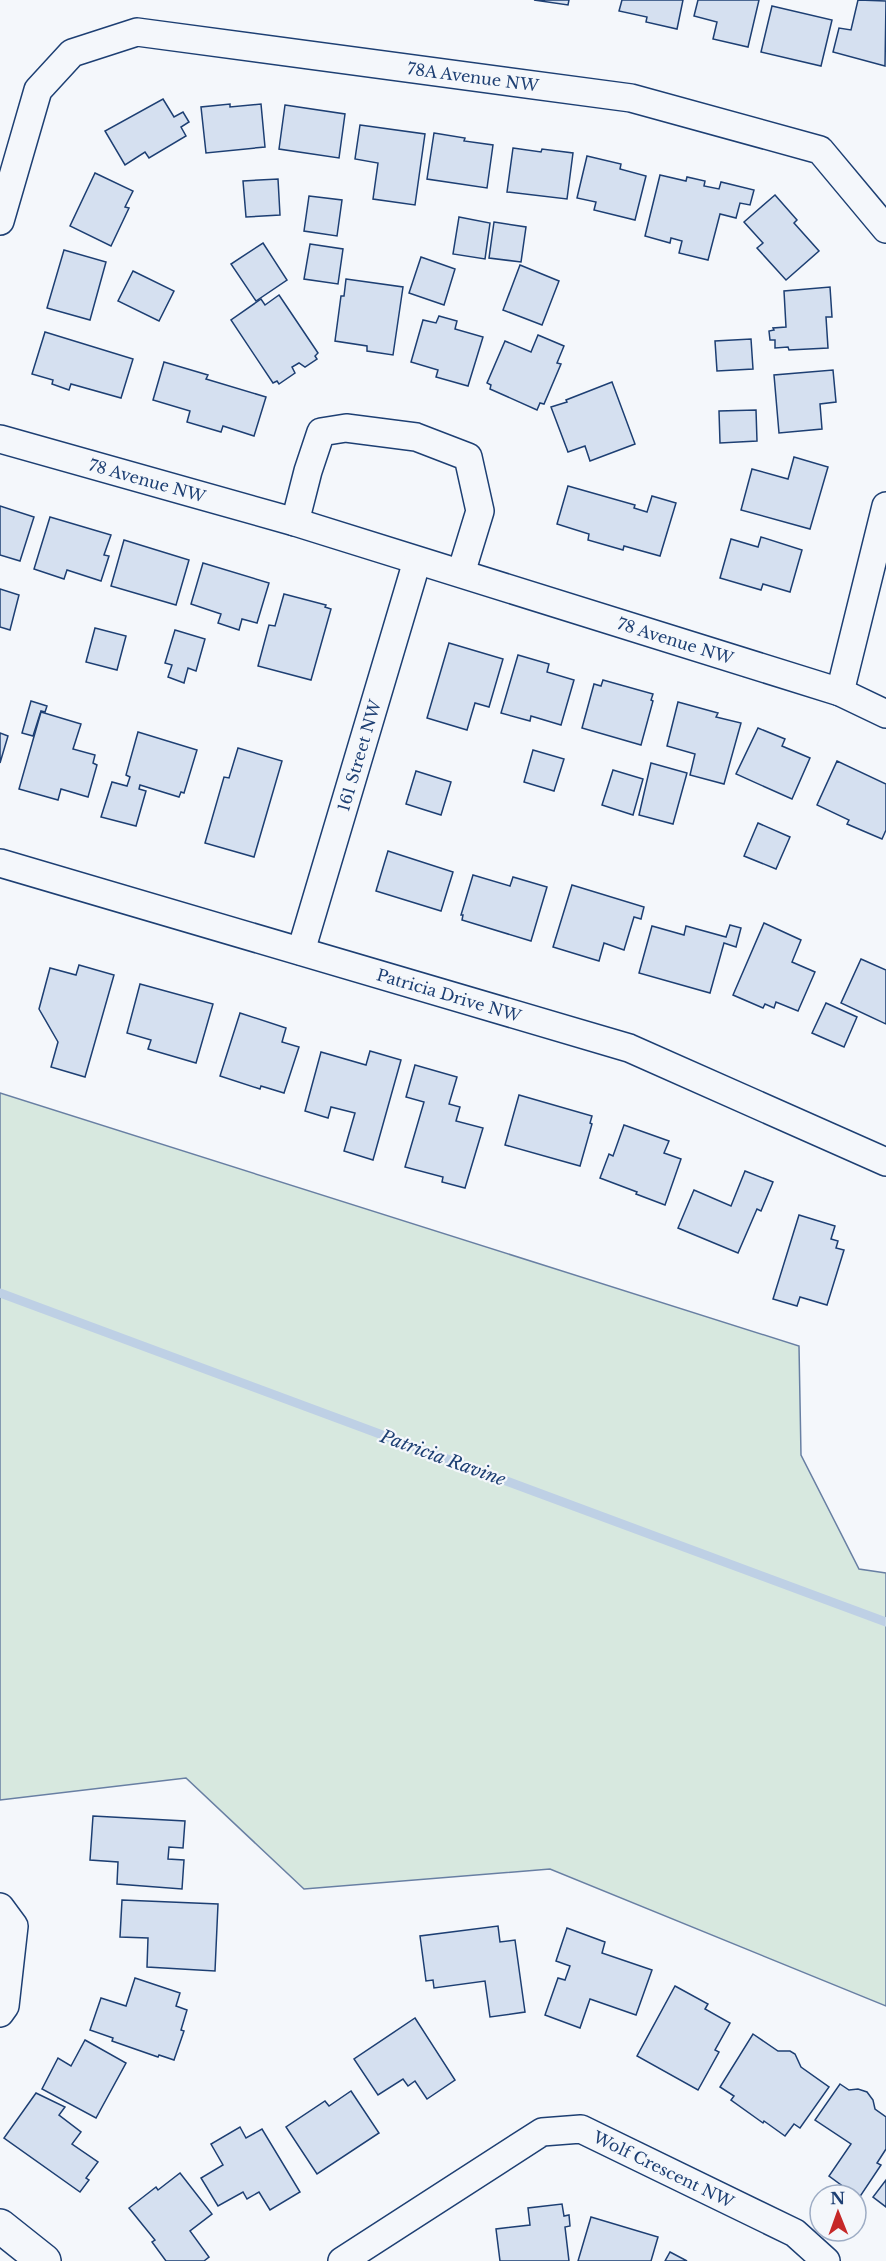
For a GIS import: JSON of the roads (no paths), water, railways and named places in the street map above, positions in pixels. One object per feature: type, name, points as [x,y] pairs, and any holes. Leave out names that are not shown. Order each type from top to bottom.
[{"type":"street","name":"78A Avenue NW","points":[[0,221],[38,90],[72,53],[137,32],[631,98],[820,150],[886,229]]},
{"type":"street","points":[[295,522],[321,432],[346,428],[416,437],[468,457],[480,511],[461,573]]},
{"type":"street","name":"78 Avenue NW","points":[[0,439],[295,522],[461,573],[840,692],[886,714]]},
{"type":"street","points":[[840,692],[886,506]]},
{"type":"street","name":"161 Street NW","points":[[301,951],[417,561]]},
{"type":"street","name":"Patricia Drive NW","points":[[0,863],[629,1048],[886,1162]]},
{"type":"street","points":[[0,1907],[14,1926],[5,2006],[0,2013]]},
{"type":"street","name":"Wolf Crescent NW","points":[[342,2261],[542,2132],[582,2129],[795,2233],[826,2261]]},
{"type":"street","points":[[0,2226],[44,2261]]},
{"type":"waterway","name":"Patricia Ravine","points":[[0,1293],[886,1622]]}]
